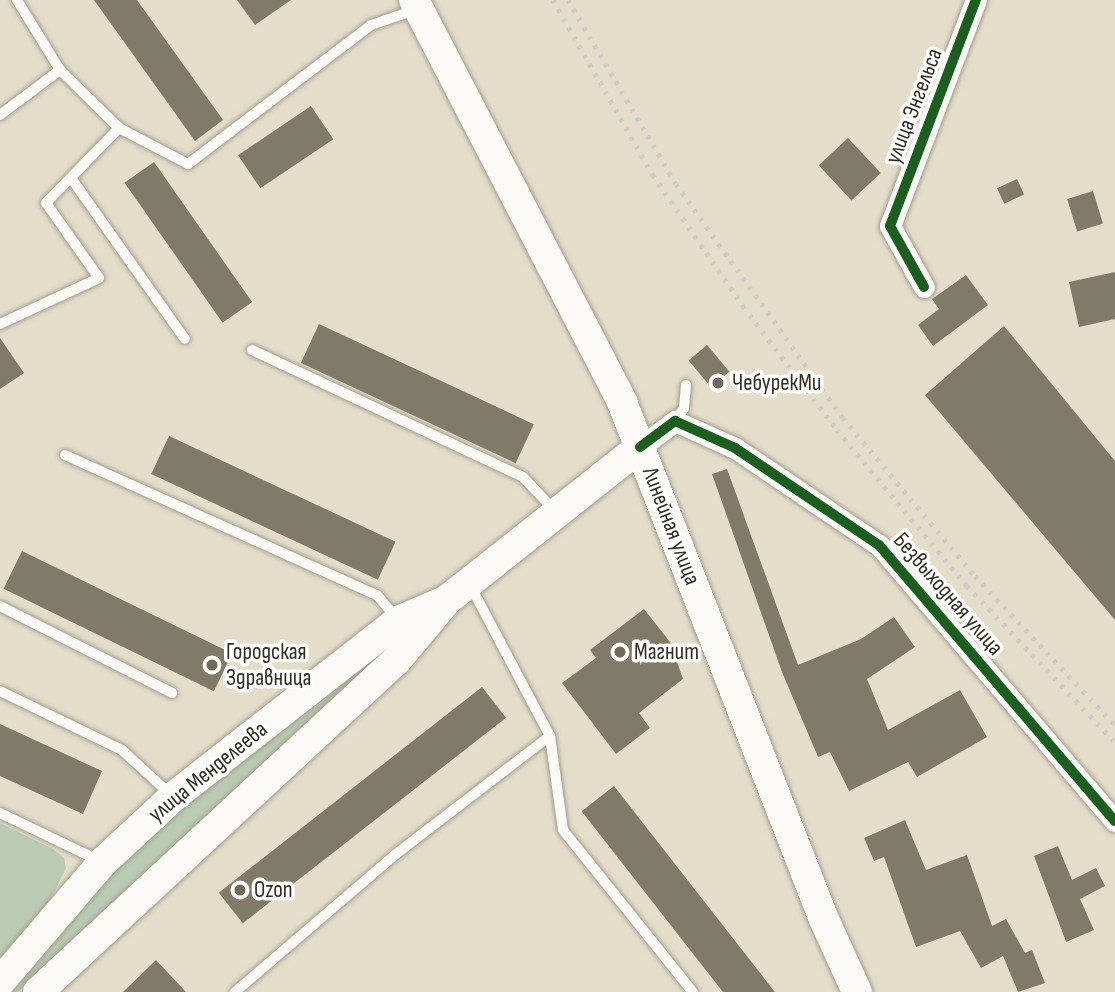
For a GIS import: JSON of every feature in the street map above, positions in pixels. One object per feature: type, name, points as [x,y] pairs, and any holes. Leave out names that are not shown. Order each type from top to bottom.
[{"type":"main road","name":"Линейная улица","points":[[417,4],[622,402],[823,917],[857,992]]},
{"type":"main road","name":"улица Менделеева","points":[[38,992],[397,661],[458,591],[640,447]]},
{"type":"main road","name":"улица Менделеева","points":[[0,982],[103,862],[173,797],[398,621],[458,591]]},
{"type":"street","name":"улица Энгельса","points":[[924,287],[890,226],[976,0]]},
{"type":"street","points":[[640,447],[675,421]]},
{"type":"street","name":"Безвыходная улица","points":[[675,421],[735,449],[879,545],[1115,821]]},
{"type":"lane","points":[[17,0],[60,70],[119,128],[188,164],[371,25],[417,4]]},
{"type":"lane","points":[[0,115],[60,70]]},
{"type":"lane","points":[[0,324],[99,278],[46,203],[119,128]]},
{"type":"lane","points":[[71,178],[185,339]]},
{"type":"lane","points":[[252,350],[523,477],[556,512]]},
{"type":"lane","points":[[675,421],[684,408],[687,385]]},
{"type":"lane","points":[[65,455],[377,595],[398,621]]},
{"type":"lane","points":[[458,591],[550,736],[564,830],[693,992]]},
{"type":"lane","points":[[0,606],[172,693]]},
{"type":"lane","points":[[0,691],[122,750],[173,797]]},
{"type":"lane","points":[[235,992],[397,854],[550,736]]},
{"type":"lane","points":[[0,813],[103,862]]},
{"type":"green space","points":[[383,645],[390,650],[18,992],[7,992],[129,849]]},
{"type":"green space","points":[[0,823],[53,849],[64,858],[66,868],[51,899],[0,962]]},
{"type":"building","points":[[94,0],[137,0],[223,120],[195,141]]},
{"type":"building","points":[[237,0],[291,0],[255,25]]},
{"type":"building","points":[[311,106],[333,139],[260,188],[238,155]]},
{"type":"building","points":[[848,138],[881,173],[851,200],[819,165]]},
{"type":"building","points":[[154,162],[252,302],[223,323],[125,183]]},
{"type":"building","points":[[1017,179],[1024,194],[1004,204],[997,188]]},
{"type":"building","points":[[1093,191],[1103,224],[1077,231],[1067,199]]},
{"type":"building","points":[[1115,272],[1115,319],[1079,327],[1069,282]]},
{"type":"building","points":[[966,275],[988,305],[933,346],[918,325],[939,309],[932,299]]},
{"type":"building","points":[[319,324],[534,424],[516,463],[301,363]]},
{"type":"building","points":[[1004,326],[1115,461],[1115,620],[925,395]]},
{"type":"building","points":[[0,338],[24,373],[0,389]]},
{"type":"building","points":[[707,345],[729,372],[711,387],[689,360]]},
{"type":"building","points":[[169,436],[396,542],[378,580],[151,474]]},
{"type":"building","points":[[727,469],[798,665],[861,639],[894,617],[915,647],[867,679],[888,730],[960,690],[987,737],[917,777],[908,762],[849,791],[830,752],[818,757],[782,672],[712,474]]},
{"type":"building","points":[[22,551],[232,654],[214,691],[4,589]]},
{"type":"building","points":[[644,609],[670,642],[683,679],[639,713],[650,728],[616,754],[562,683],[596,658],[590,650]]},
{"type":"building","points":[[482,687],[506,718],[243,923],[219,893]]},
{"type":"building","points":[[0,724],[102,771],[83,814],[0,776]]},
{"type":"building","points":[[614,786],[775,992],[723,992],[582,811]]},
{"type":"building","points":[[905,820],[926,870],[967,855],[992,926],[1006,919],[1025,953],[1032,950],[1045,983],[1018,992],[1003,956],[981,968],[960,931],[916,947],[884,857],[874,861],[864,838]]},
{"type":"building","points":[[1058,846],[1072,880],[1096,868],[1105,886],[1080,899],[1094,930],[1066,942],[1034,856]]},
{"type":"building","points":[[156,960],[186,992],[123,992]]},
{"type":"railway","points":[[553,0],[653,175],[743,306],[837,430],[967,586],[1115,742]]},
{"type":"railway","points":[[568,0],[676,184],[843,418],[975,576],[1115,725]]},
{"type":"cycle path","points":[[924,287],[890,226],[976,0]]},
{"type":"cycle path","points":[[640,447],[675,421],[735,448],[879,545],[1115,821]]},
{"type":"place","name":"ЧебурекМи","points":[[718,383]]},
{"type":"place","name":"Магнит","points":[[620,652]]},
{"type":"place","name":"Городская Здравница","points":[[212,665]]},
{"type":"place","name":"Ozon","points":[[240,890]]}]
